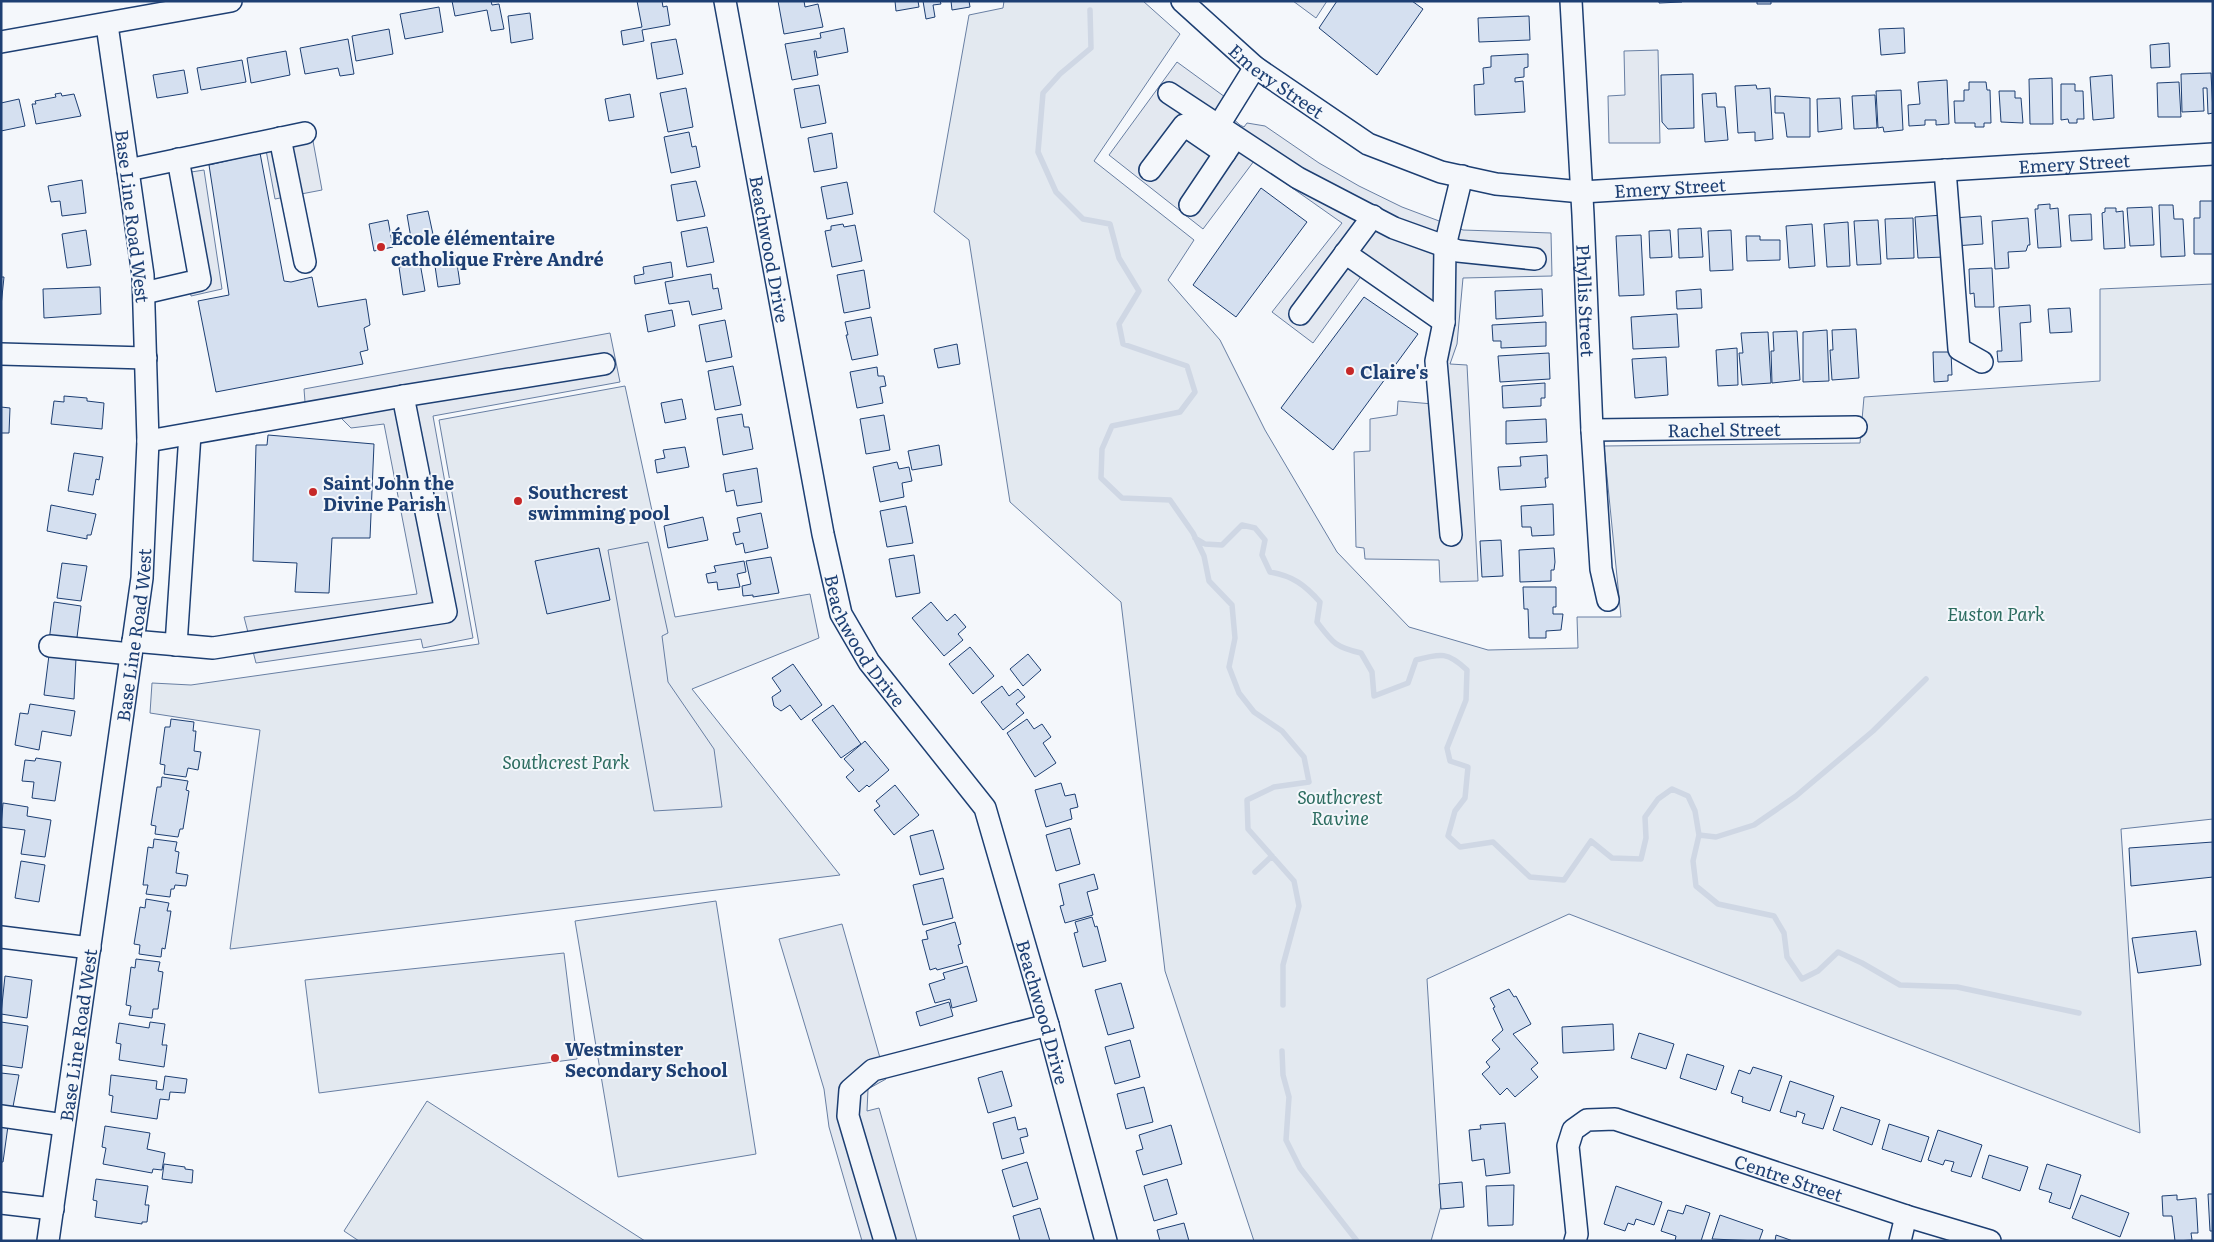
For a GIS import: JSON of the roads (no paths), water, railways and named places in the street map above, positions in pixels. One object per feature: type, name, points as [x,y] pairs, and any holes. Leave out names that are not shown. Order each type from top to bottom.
[{"type":"street","points":[[1,42],[107,25],[230,1]]},
{"type":"street","name":"Beachwood Drive","points":[[725,1],[823,534],[841,614],[869,662],[957,770],[985,808],[1048,1025],[1106,1241]]},
{"type":"street","name":"Emery Street","points":[[1182,1],[1255,67],[1368,144],[1442,172],[1496,184],[1582,192],[2213,154]]},
{"type":"street","name":"Phyllis Street","points":[[1571,1],[1582,192],[1592,430],[1601,569],[1608,600]]},
{"type":"street","name":"Base Line Road West","points":[[48,1241],[142,578],[148,441],[144,293],[107,25]]},
{"type":"street","points":[[1218,125],[1255,67]]},
{"type":"street","points":[[1169,92],[1218,125],[1230,145]]},
{"type":"street","points":[[1150,170],[1184,125],[1298,178],[1394,228],[1458,251],[1535,259]]},
{"type":"street","points":[[128,170],[305,133]]},
{"type":"street","points":[[280,138],[306,262]]},
{"type":"street","points":[[1190,205],[1230,145]]},
{"type":"street","points":[[144,293],[200,280],[178,159]]},
{"type":"street","points":[[1945,170],[1959,349],[1982,362]]},
{"type":"street","points":[[1450,535],[1436,361],[1444,322],[1445,246],[1462,176]]},
{"type":"street","points":[[1300,314],[1372,216]]},
{"type":"street","points":[[1345,253],[1444,322]]},
{"type":"street","points":[[1,354],[146,358]]},
{"type":"street","points":[[148,441],[403,396],[604,364]]},
{"type":"street","points":[[50,646],[132,648],[176,645],[213,648],[446,612],[403,396]]},
{"type":"street","name":"Rachel Street","points":[[1592,430],[1856,427]]},
{"type":"street","points":[[176,645],[190,434]]},
{"type":"street","points":[[1,937],[90,948]]},
{"type":"street","points":[[885,1241],[848,1116],[850,1090],[872,1070],[1048,1025]]},
{"type":"street","points":[[1,1116],[64,1125]]},
{"type":"street","name":"Centre Street","points":[[1575,1241],[1577,1234],[1568,1146],[1573,1130],[1587,1120],[1615,1119],[1906,1216],[1990,1241]]},
{"type":"street","points":[[1,1202],[53,1209]]},
{"type":"street","points":[[1900,1241],[1906,1216]]},
{"type":"waterway","points":[[1090,10],[1091,48],[1060,74],[1043,93],[1038,152],[1056,192],[1083,219],[1110,224],[1119,258],[1139,291],[1119,324],[1123,344],[1187,366],[1195,392],[1180,412],[1112,426],[1102,449],[1101,478],[1122,498],[1170,500],[1193,533],[1204,556],[1209,581],[1232,605],[1235,638],[1229,667],[1239,693],[1254,712],[1282,731],[1304,757],[1309,782],[1274,787],[1247,800],[1248,829],[1294,881],[1299,906],[1283,965],[1283,1005]]},
{"type":"waterway","points":[[1195,538],[1205,544],[1222,545],[1242,525],[1255,528],[1265,540],[1262,555],[1270,572],[1292,579],[1309,591],[1320,602],[1317,622],[1327,635],[1345,649],[1361,653],[1372,672],[1374,696],[1408,683],[1416,660],[1438,655],[1444,656],[1455,660],[1467,670],[1466,700],[1447,748],[1450,761],[1468,767],[1465,798],[1455,811],[1448,836],[1460,847],[1493,842],[1530,877],[1564,880],[1591,841],[1612,858],[1641,859],[1646,838],[1645,817],[1658,799],[1672,789],[1688,796],[1695,811],[1699,835],[1693,861],[1696,886],[1718,904],[1774,916],[1784,933],[1787,957],[1802,979],[1818,971],[1838,952],[1862,963],[1900,985],[1957,987],[2079,1013]]},
{"type":"waterway","points":[[1699,835],[1716,837],[1754,825],[1796,796],[1873,731],[1926,679]]},
{"type":"waterway","points":[[1255,872],[1272,856]]},
{"type":"waterway","points":[[1282,1051],[1283,1075],[1289,1097],[1286,1140],[1300,1168],[1357,1241]]},
{"type":"place","name":"École élémentaire catholique Frère André","points":[[381,247]]},
{"type":"place","name":"Claire's","points":[[1350,371]]},
{"type":"place","name":"Saint John the Divine Parish","points":[[313,492]]},
{"type":"place","name":"Southcrest swimming pool","points":[[518,501]]},
{"type":"place","name":"Westminster Secondary School","points":[[555,1058]]},
{"type":"park label","name":"Euston Park","points":[[1996,613]]},
{"type":"park label","name":"Southcrest Park","points":[[566,761]]},
{"type":"park label","name":"Southcrest Ravine","points":[[1340,806]]}]
